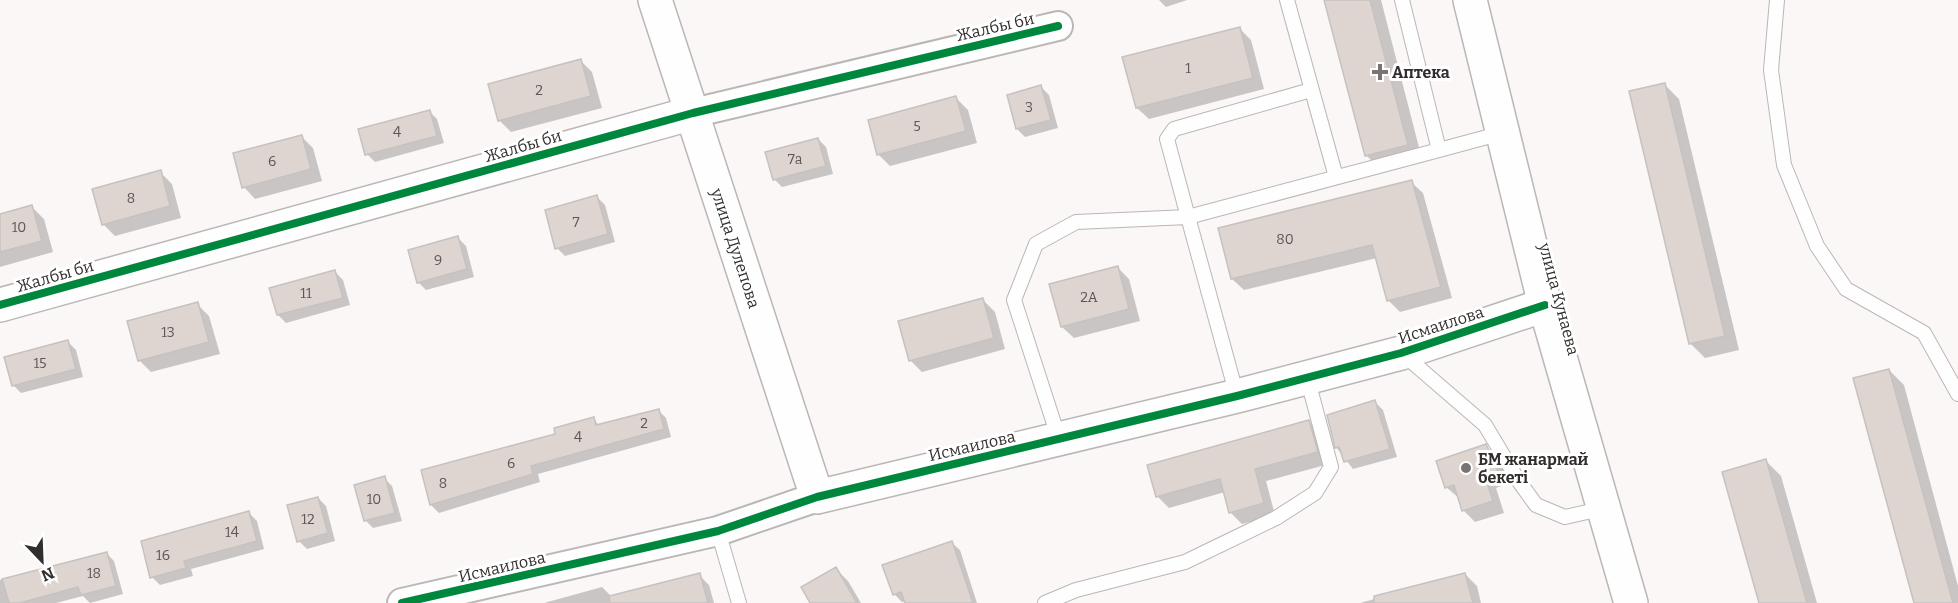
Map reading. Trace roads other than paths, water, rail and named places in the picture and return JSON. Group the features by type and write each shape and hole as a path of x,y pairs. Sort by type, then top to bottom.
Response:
{"street":[{"name":"улица Дулепова","path":"655,0 817,497"},
{"name":"улица Кунаева","path":"1470,0 1545,305 1631,603"},
{"name":"Жалбы би","path":"0,305 693,112 1058,26"},
{"name":"Исмаилова","path":"402,603 718,531 817,497 1237,396 1401,353 1545,305"}],"lane":[{"path":"1287,0 1336,177"},
{"path":"1402,0 1439,150"},
{"path":"1777,0 1771,70 1784,165 1817,246 1846,289 1924,333 1958,394"},
{"path":"1237,396 1167,139 1174,129 1311,90"},
{"path":"1059,439 1014,300 1036,244 1076,222 1188,217 1504,133"},
{"path":"1401,353 1485,425 1536,505 1565,517 1605,508"},
{"path":"1045,603 1076,590 1185,562 1276,518 1315,493 1331,467 1307,377"},
{"path":"718,531 739,603"}],"place":[{"name":"Аптека","path":"1380,72"},
{"name":"БМ жанармай бекеті","path":"1466,468"}]}
